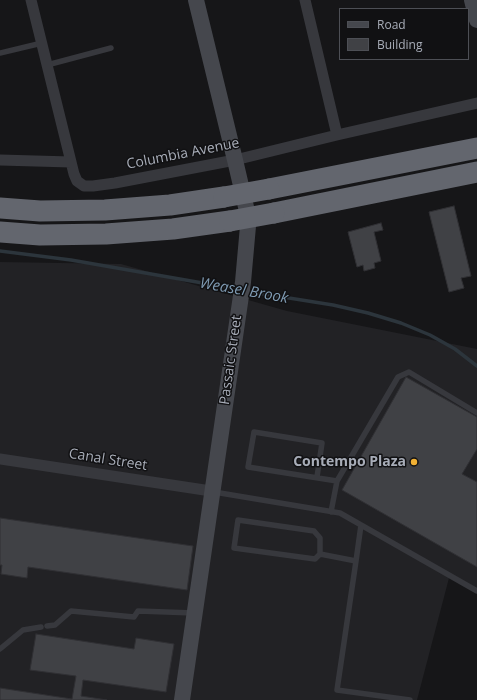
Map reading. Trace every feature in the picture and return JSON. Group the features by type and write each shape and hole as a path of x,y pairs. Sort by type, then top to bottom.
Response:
{"highway":[{"path":"0,208 40,211 105,210 170,205 269,189 477,148"},
{"path":"0,232 40,235 106,234 173,229 274,213 477,172"}],"street":[{"name":"Columbia Avenue","path":"31,0 71,162 77,180 84,186 94,186 235,160 477,102"},
{"name":"Passaic Street","path":"182,700 243,282 248,226 246,207 196,0"},
{"path":"305,0 338,135"},
{"path":"472,0 477,20"},
{"path":"0,160 71,162"},
{"name":"Canal Street","path":"0,459 212,491"}],"lane":[{"path":"0,46 1,53 42,43"},
{"path":"47,65 111,48"},
{"path":"331,512 337,481 398,377 408,372 477,413"},
{"path":"317,477 322,442 254,432 248,467 337,481"},
{"path":"212,491 340,513 477,591"},
{"path":"238,520 314,531 320,538 320,554 314,559 234,548 238,520"},
{"path":"361,525 337,690 410,700"},
{"path":"320,554 356,561"},
{"path":"0,649 23,630 55,625 71,611 134,617 138,611 194,613"}],"shaded area":[{"path":"0,262 121,264 287,311 477,349 477,592 449,578 417,700 0,700"}],"building":[{"path":"454,206 471,276 461,278 464,288 449,292 429,212"},
{"path":"381,223 383,230 374,232 381,261 374,263 375,268 364,271 363,265 357,267 348,232"},
{"name":"Contempo Plaza","path":"406,377 477,417 477,449 462,474 477,482 477,567 342,490"},
{"path":"0,518 193,546 187,590 28,567 27,578 1,574"},
{"path":"36,634 134,649 136,638 174,644 166,692 83,680 81,696 107,700 0,700 0,688 72,699 76,676 30,670"}],"waterway":[{"name":"Weasel Brook","path":"0,251 71,260 237,289"},
{"name":"Weasel Brook","path":"245,291 333,305 368,313 401,323 430,335 455,349 477,366"}],"place":[{"name":"Contempo Plaza","path":"414,462"}]}
